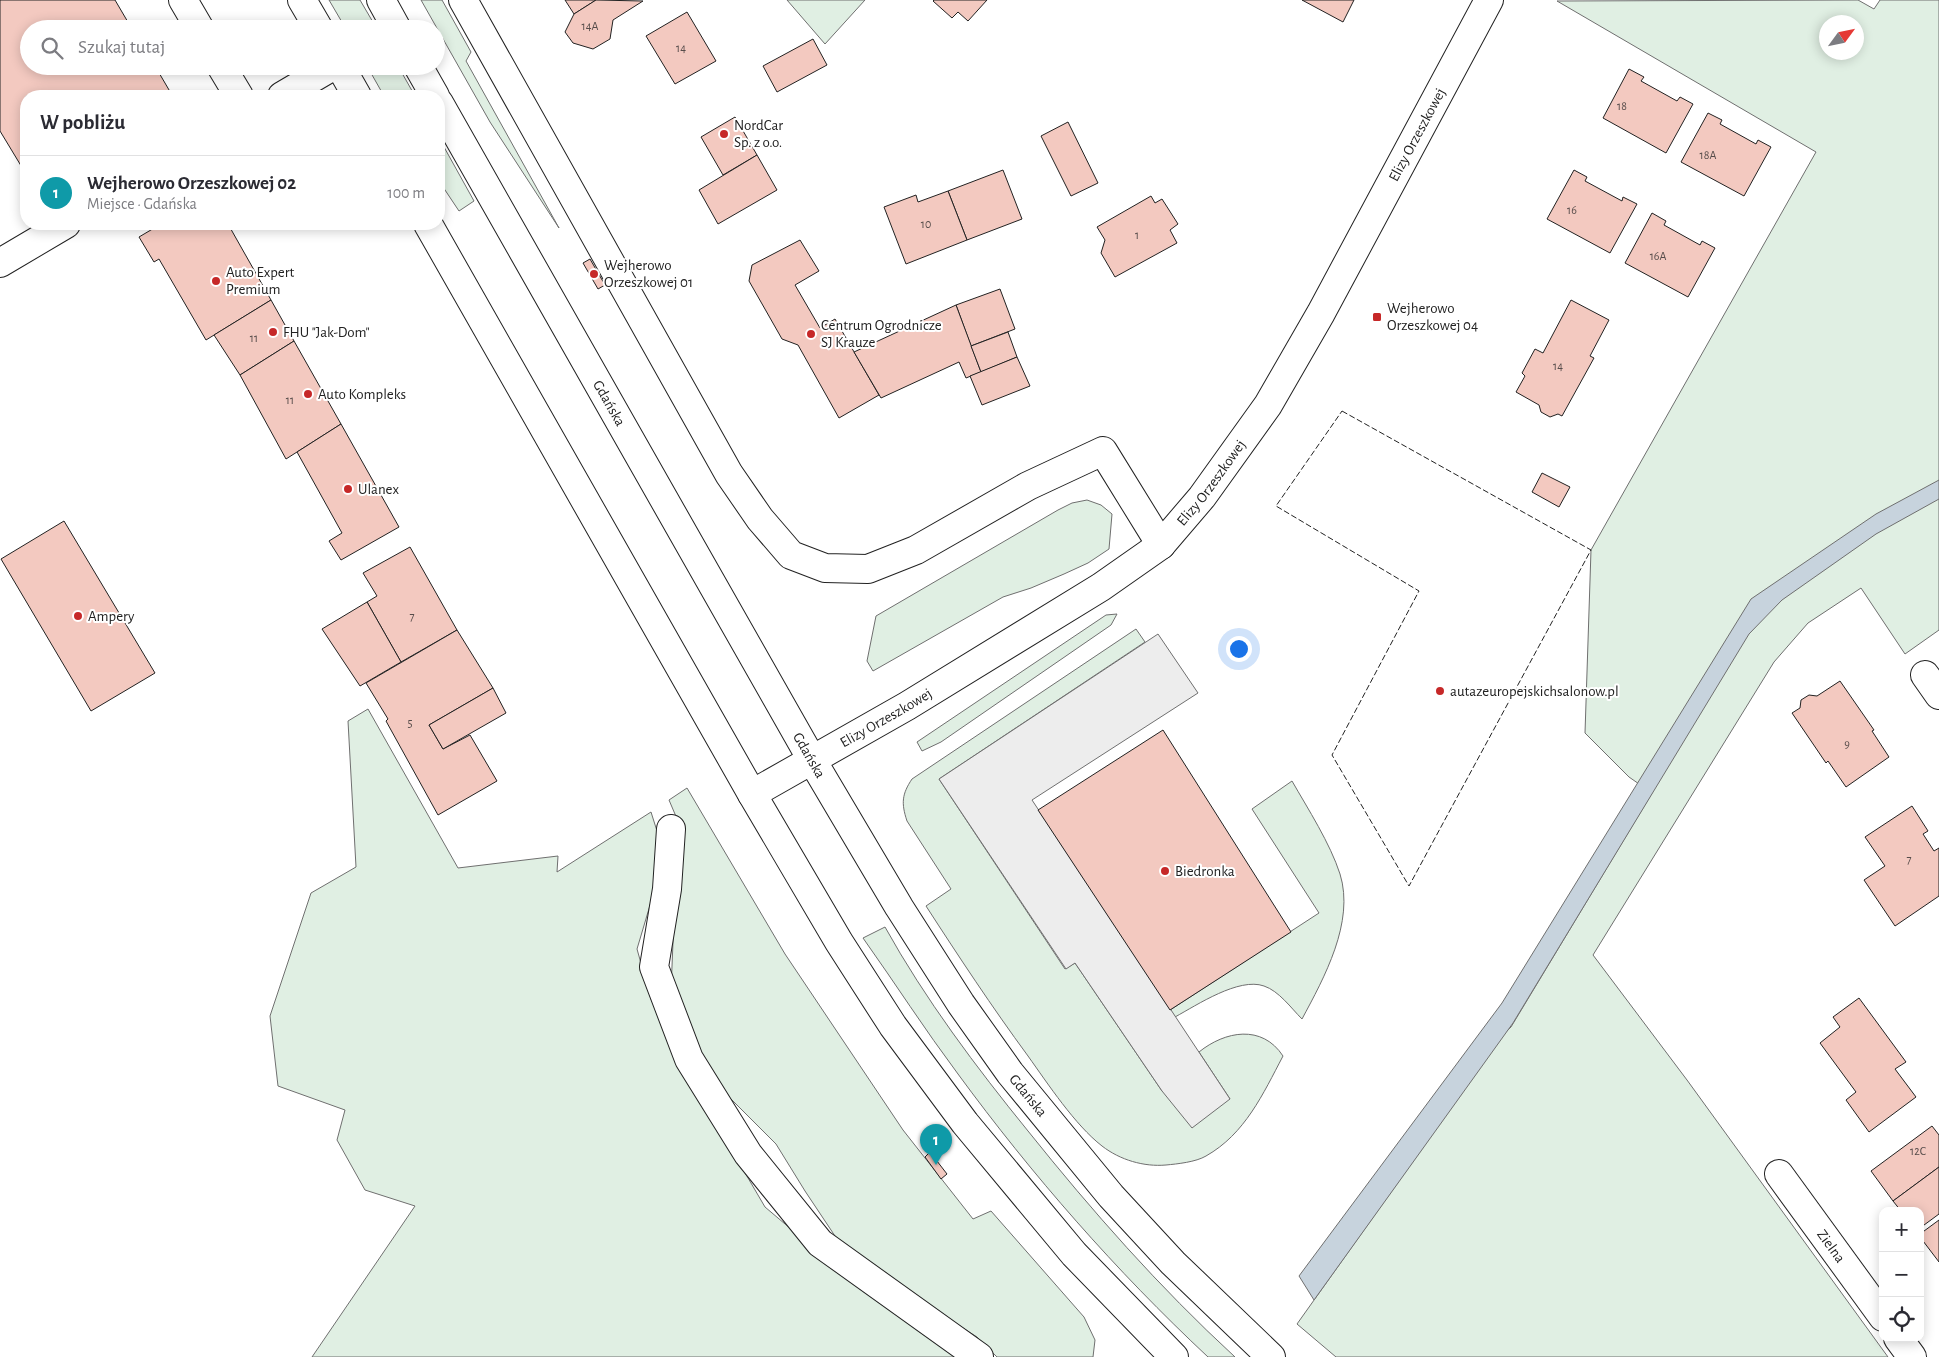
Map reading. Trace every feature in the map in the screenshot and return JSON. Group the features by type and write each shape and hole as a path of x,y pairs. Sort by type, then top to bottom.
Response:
{"street":[{"path":"183,0 195,20"},
{"path":"302,0 314,20"},
{"path":"381,0 392,20"},
{"path":"463,0 730,474 760,519 791,555 825,568 868,569 916,550 1028,486 1103,451 1161,545"},
{"name":"Elizy Orzeszkowej","path":"752,794 907,706 1101,587 1161,545 1202,497 1268,405 1321,313 1489,0"},
{"path":"227,75 236,90"},
{"path":"292,90 318,75"},
{"path":"345,75 354,90"},
{"path":"423,75 432,90"},
{"name":"Gdańska","path":"445,113 812,760 913,930 1010,1073 1117,1203 1173,1264 1267,1353"},
{"path":"0,263 56,230"},
{"path":"431,230 752,794 839,942 893,1026 965,1123 1074,1254 1174,1357"},
{"path":"671,829 667,889 654,967 690,1059 748,1154 820,1243 979,1357"},
{"name":"Zielna","path":"1779,1174 1879,1312"},
{"path":"1901,1342 1912,1357"}],"green space":[{"path":"329,0 360,0 372,20 341,20"},
{"path":"421,0 442,0 471,52 466,61 559,228 490,122 445,42 445,20 432,20"},
{"path":"787,0 865,0 825,44"},
{"path":"1858,0 1874,9 1880,0 1939,0 1939,630 1905,654 1861,588 1808,623 1774,662 1593,955 1687,1080 1888,1357 1336,1357 1297,1324 1502,1036 1511,1027 1652,793 1629,777 1585,733 1591,550 1816,152 1557,1"},
{"path":"372,75 403,75 412,90 381,90"},
{"path":"445,149 474,201 459,211 445,190"},
{"path":"1087,500 1101,505 1112,514 1109,549 1088,563 1064,574 1003,597 873,671 867,661 876,616 1058,510 1072,503"},
{"path":"1117,614 1111,625 941,742 922,751 917,742 1106,615"},
{"path":"1136,629 1145,642 939,779 1065,969 1075,963 1162,1091 1230,1099 1199,1052 1220,1039 1243,1034 1254,1035 1265,1039 1283,1056 1252,1112 1232,1136 1220,1147 1202,1158 1166,1165 1141,1164 1124,1159 1109,1151 1082,1127 1053,1091 963,963 926,906 951,889 907,821 903,804 904,794 912,779"},
{"path":"368,709 458,868 558,856 557,872 651,812 663,850 659,875 637,949 651,999 696,1089 765,1207 850,1279 958,1357 312,1357 415,1206 365,1190 337,1140 345,1110 278,1086 270,1016 311,893 356,867 348,721"},
{"path":"1292,781 1331,850 1340,874 1344,892 1340,930 1328,968 1302,1019 1275,992 1264,986 1254,984 1243,985 1218,994 1175,1017 1170,1010 1319,913 1252,809"},
{"path":"687,788 785,954 903,1130 973,1219 991,1211 1084,1317 1095,1340 1093,1357 997,1357 977,1337 885,1278 837,1239 776,1144 727,1095 698,1053 671,991 674,917 683,833 669,800"},
{"path":"885,927 900,954 952,1032 1052,1161 1153,1276 1235,1357 1208,1357 1108,1256 1015,1149 946,1057 863,938"}],"shaded area":[{"path":"1939,480 1939,499 1876,534 1782,600 1749,634 1513,1023 1314,1300 1299,1276 1502,1003 1751,599 1876,514"},
{"path":"1158,634 1198,693 1032,800 1230,1099 1192,1128 1162,1091 1075,963 1066,969 939,779"}],"building":[{"path":"0,0 115,0 127,20 20,20 20,75 160,75 169,90 20,90 20,164 0,131"},
{"path":"565,0 596,0 574,14"},
{"path":"596,0 643,1 613,20 610,39 593,49 573,43 565,32 574,14"},
{"path":"934,0 987,0 968,21 958,12 952,18"},
{"path":"1302,0 1354,0 1343,22"},
{"path":"687,12 716,61 675,84 646,36"},
{"path":"813,39 827,65 777,92 763,66"},
{"path":"1629,69 1644,77 1641,81 1677,101 1680,97 1693,104 1666,153 1603,118"},
{"path":"1708,113 1722,120 1720,124 1756,144 1758,140 1771,147 1744,196 1681,162"},
{"path":"735,117 757,155 723,175 701,137"},
{"path":"1068,122 1098,183 1071,196 1041,136"},
{"path":"757,155 777,190 718,224 699,190"},
{"path":"1003,170 1022,219 967,240 948,191"},
{"path":"1574,170 1587,177 1585,181 1622,201 1623,197 1637,204 1610,253 1547,219"},
{"path":"948,191 967,240 906,264 884,207 916,195 918,202"},
{"path":"1151,196 1155,203 1162,199 1178,224 1170,230 1177,243 1115,277 1101,253 1105,240 1097,227"},
{"path":"1652,213 1666,221 1664,225 1700,245 1702,241 1715,248 1688,297 1625,263"},
{"name":"Auto Expert Premium","path":"151,230 231,230 271,300 206,340 159,259 154,262 139,237"},
{"name":"Centrum Ogrodnicze SJ Krauze","path":"800,240 819,271 795,285 820,328 835,319 879,395 839,418 798,345 782,339 749,281 752,265"},
{"name":"Wejherowo Orzeszkowej 01","path":"590,259 605,285 598,289 583,263"},
{"path":"1000,289 1015,329 971,346 956,305"},
{"path":"271,300 294,341 240,375 214,335"},
{"path":"1571,300 1609,320 1590,356 1594,358 1562,416 1558,414 1550,417 1541,412 1539,405 1516,392 1525,376 1522,373 1535,349 1543,353"},
{"path":"956,305 981,372 966,378 959,362 881,398 854,352"},
{"path":"1008,332 1017,357 981,372 971,346"},
{"path":"294,341 341,424 286,459 240,375"},
{"path":"1017,357 1030,386 982,405 970,376"},
{"name":"Ulanex","path":"341,424 399,527 341,560 329,541 342,533 297,452"},
{"path":"1542,473 1570,487 1559,507 1532,492"},
{"name":"Ampery","path":"64,521 155,673 91,711 1,559"},
{"path":"410,547 457,630 401,662 367,602 377,596 363,573"},
{"path":"367,602 401,662 360,686 322,629"},
{"path":"457,630 493,688 429,725 443,749 470,735 497,781 438,815 386,721 388,719 366,683"},
{"path":"1840,681 1874,730 1872,731 1889,757 1846,787 1828,761 1826,763 1792,713 1800,708 1801,700 1809,695 1817,696"},
{"path":"493,688 506,713 443,749 429,725"},
{"name":"Biedronka","path":"1163,730 1291,932 1170,1010 1038,810"},
{"path":"1912,806 1928,831 1923,834 1934,851 1939,848 1939,896 1895,926 1864,880 1885,866 1865,837"},
{"path":"1859,998 1906,1062 1895,1069 1916,1097 1869,1132 1846,1100 1856,1092 1820,1043 1840,1027 1833,1017"},
{"path":"1932,1126 1939,1135 1939,1167 1893,1201 1871,1171"},
{"path":"930,1152 947,1174 941,1179 925,1157"},
{"path":"1939,1167 1939,1214 1924,1225 1924,1207 1898,1207 1893,1201"},
{"path":"1939,1220 1939,1262 1924,1242 1924,1231"}],"fence":[{"path":"1342,411 1591,550 1409,886 1332,755 1419,591 1276,506 1342,411"}],"place":[{"name":"NordCar Sp. z o.o.","path":"724,134"},
{"name":"Wejherowo Orzeszkowej 01","path":"594,274"},
{"name":"Auto Expert Premium","path":"216,281"},
{"name":"Wejherowo Orzeszkowej 04","path":"1377,317"},
{"name":"FHU \"Jak-Dom\"","path":"273,332"},
{"name":"Centrum Ogrodnicze SJ Krauze","path":"811,334"},
{"name":"Auto Kompleks","path":"308,394"},
{"name":"Ulanex","path":"348,489"},
{"name":"Ampery","path":"78,616"},
{"name":"autazeuropejskichsalonow.pl","path":"1440,691"},
{"name":"Biedronka","path":"1165,871"},
{"name":"Wejherowo Orzeszkowej 02","path":"936,1165"}]}
